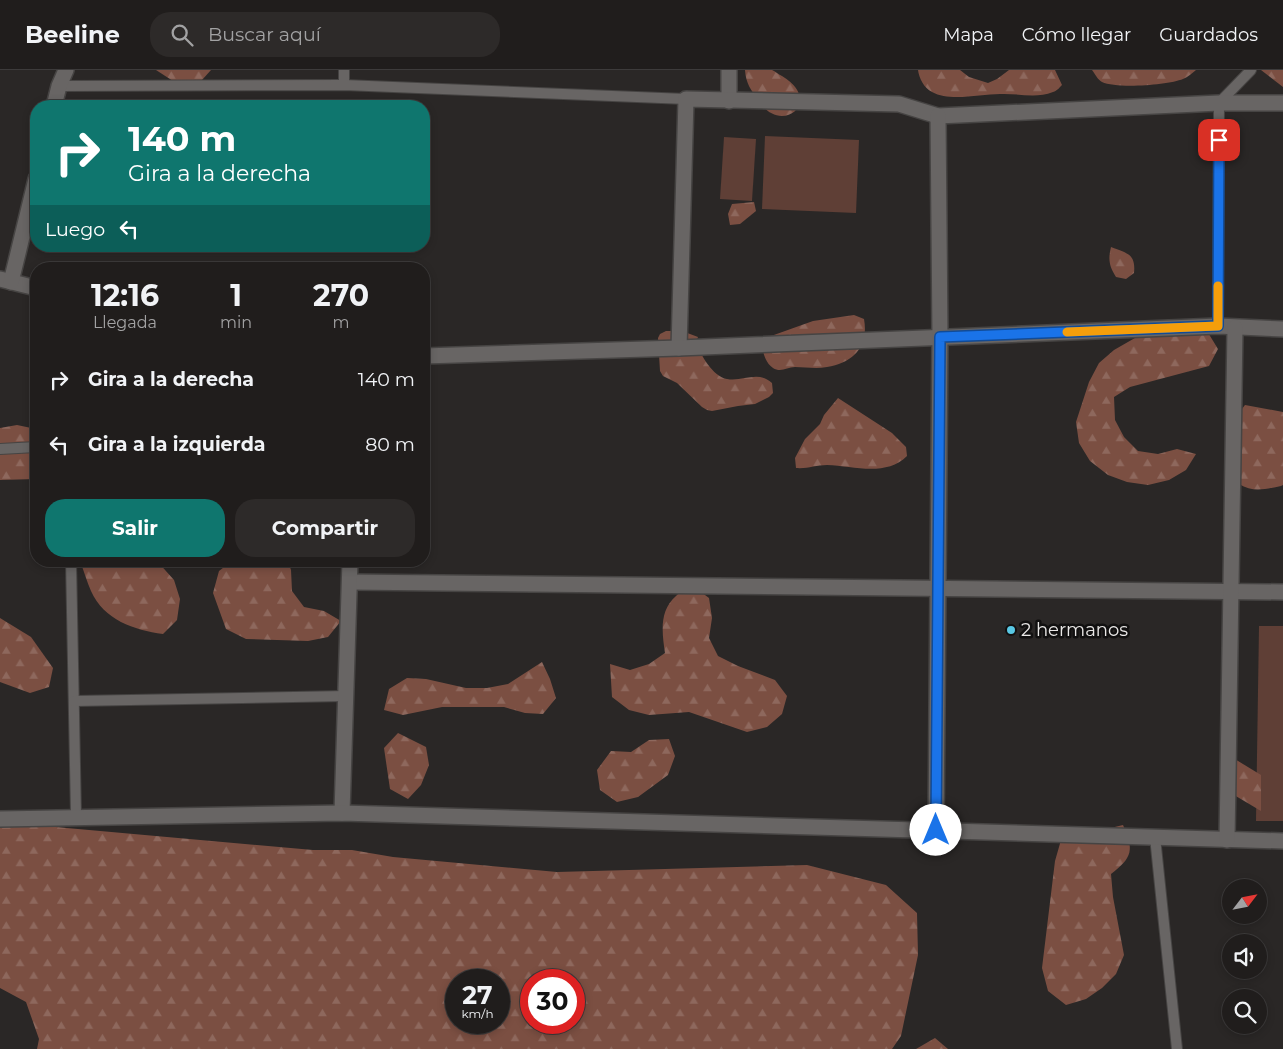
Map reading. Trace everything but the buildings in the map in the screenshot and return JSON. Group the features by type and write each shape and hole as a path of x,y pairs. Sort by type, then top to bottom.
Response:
{"street":[{"path":"55,100 58,86 66,70"},
{"path":"729,70 729,100"},
{"path":"680,348 686,99 899,104 938,116 1219,102 1283,103"},
{"path":"936,830 940,337 938,116"},
{"path":"30,199 6,281 30,287"},
{"path":"430,356 680,348 1218,326 1283,329"},
{"path":"1228,840 1235,328"},
{"path":"342,813 350,567"},
{"path":"350,582 1283,592"},
{"path":"0,819 76,816 342,813 1283,841"}],"lane":[{"path":"344,70 344,85"},
{"path":"1218,326 1219,102 1251,70"},
{"path":"58,86 344,85 686,99"},
{"path":"0,449 30,448"},
{"path":"71,567 76,816"},
{"path":"74,701 346,696"},
{"path":"1155,837 1178,1049"}],"shaded area":[{"path":"765,136 859,140 856,213 762,209"},
{"path":"724,137 756,139 752,201 720,199"},
{"path":"1259,626 1283,626 1283,821 1256,821"}],"green space":[{"path":"156,70 211,70 202,80 194,85 173,81"},
{"path":"745,70 772,70 782,76 794,86 799,96 799,105 787,115 778,116 768,111 749,87"},
{"path":"918,70 960,70 969,77 988,83 1009,70 1055,70 1062,85 1054,91 1040,95 1000,94 947,97 932,92 927,88"},
{"path":"1092,70 1196,70 1185,78 1176,81 1130,86 1102,82"},
{"path":"1261,70 1283,70 1283,87"},
{"path":"754,202 756,211 740,224 730,225 728,214 732,204"},
{"path":"1111,247 1126,253 1134,262 1134,273 1126,279 1116,277 1112,269 1109,259"},
{"path":"854,315 864,319 864,338 857,352 844,362 823,368 795,367 779,370 773,368 766,359 760,340 813,321"},
{"path":"1168,319 1207,331 1218,349 1209,366 1130,387 1114,397 1115,420 1124,437 1138,451 1158,454 1177,449 1196,454 1186,470 1169,480 1148,485 1127,482 1108,475 1090,461 1079,443 1076,422 1089,382 1099,363 1114,350"},
{"path":"666,331 682,331 698,337 696,342 704,358 712,370 722,377 733,379 761,377 772,383 773,393 755,404 712,411 707,410 677,383 663,376 660,371 658,338 660,334"},
{"path":"838,398 892,433 906,447 907,456 899,462 880,468 869,469 827,465 796,468 795,458 805,439 820,424 824,415"},
{"path":"1245,405 1283,412 1283,485 1281,486 1249,489 1239,484 1238,414"},
{"path":"17,425 30,428 30,479 0,480 0,428"},
{"path":"82,567 162,567 174,580 180,599 177,620 163,634 141,630 112,616 97,601"},
{"path":"224,567 290,567 292,591 304,607 324,611 341,621 328,637 308,641 246,639 226,629 213,593 219,571"},
{"path":"693,586 709,598 712,618 709,638 718,656 775,680 787,696 782,714 767,727 747,732 689,712 649,715 629,710 612,697 610,664 630,670 649,664 665,653 663,637 664,615 671,602 678,595"},
{"path":"0,618 31,637 53,668 49,687 30,693 0,682"},
{"path":"542,662 556,698 543,714 525,713 504,707 442,707 403,715 384,710 389,689 407,678 426,679 466,688 487,688 508,684"},
{"path":"398,733 426,747 429,765 421,785 408,799 390,789 384,748"},
{"path":"669,739 675,756 668,775 638,797 617,802 600,790 597,770 611,751 631,752 649,740"},
{"path":"1220,750 1261,775 1261,811 1224,789"},
{"path":"0,822 313,850 352,850 393,857 557,872 807,865 886,885 917,913 918,955 901,1036 892,1049 37,1049 39,1039 26,1002 0,988"},
{"path":"1123,825 1129,841 1129,852 1124,863 1111,874 1113,897 1124,955 1116,974 1102,988 1086,999 1066,1005 1048,991 1042,968 1055,861 1061,840"},
{"path":"935,1038 948,1049 916,1049"}],"slow traffic":[{"path":"1067,332 1218,326 1218,286"}],"place":[{"name":"2 hermanos","path":"1011,630"}],"route":[{"path":"936,830 940,337 1218,326 1219,140"}]}
